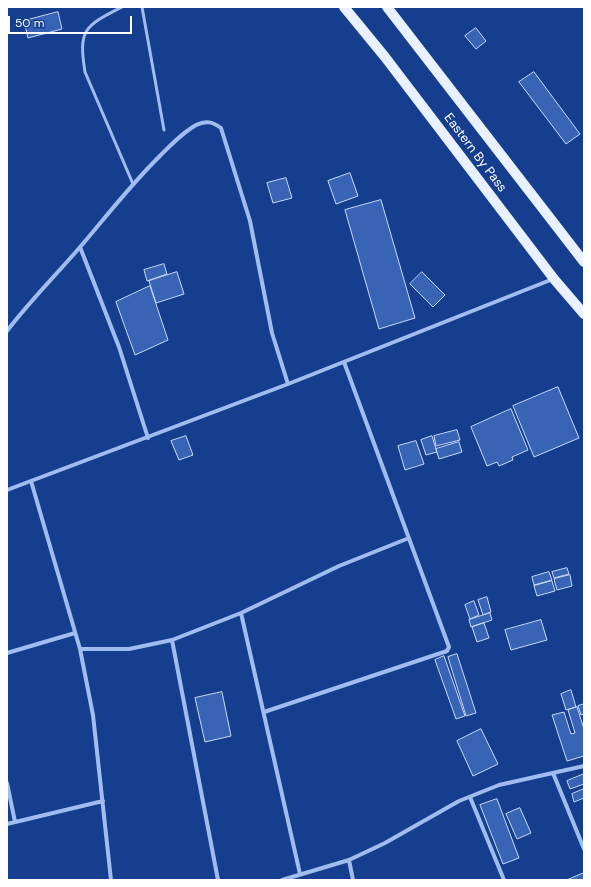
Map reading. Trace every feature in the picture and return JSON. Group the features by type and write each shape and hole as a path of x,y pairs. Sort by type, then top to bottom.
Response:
{"main road":[{"name":"Eastern By Pass","path":"344,7 385,56 554,278 584,314"},
{"name":"Eastern By Pass","path":"387,7 584,262"}],"street":[{"path":"7,331 133,184 171,144 197,125 207,121 215,123 221,128 250,221 272,333 288,384"},
{"path":"80,247 119,347 148,438"},
{"path":"7,490 288,384 554,278"},
{"path":"264,712 448,650 449,647 344,362"},
{"path":"31,481 80,649 93,715 111,880"},
{"path":"80,649 129,649 172,640 241,613 339,566 409,538"},
{"path":"241,613 300,874"},
{"path":"7,653 75,633"},
{"path":"172,640 218,880"},
{"path":"282,880 349,860 385,844 470,797 499,785 584,766"},
{"path":"553,773 584,849"},
{"path":"7,783 15,822"},
{"path":"470,797 504,880"},
{"path":"7,824 103,801"},
{"path":"349,860 353,880"}],"lane":[{"path":"122,7 94,21 83,35 82,52 85,72 133,184"},
{"path":"142,7 164,130"}],"building":[{"path":"58,12 62,29 28,38 24,21"},
{"path":"476,28 486,41 476,49 465,36"},
{"path":"534,72 580,134 566,144 519,82"},
{"path":"350,173 358,196 336,204 328,181"},
{"path":"286,178 292,198 273,203 267,183"},
{"path":"381,200 415,318 379,329 345,210"},
{"path":"164,264 167,274 147,281 144,270"},
{"path":"177,272 184,294 156,303 149,281"},
{"path":"422,272 445,295 433,307 410,284"},
{"path":"150,286 168,340 135,355 116,302"},
{"path":"558,387 579,438 534,457 513,406"},
{"path":"511,409 528,450 512,457 513,460 499,466 497,462 487,466 471,427"},
{"path":"457,430 460,440 436,446 434,436"},
{"path":"186,436 193,455 179,460 171,441"},
{"path":"432,436 437,452 426,455 421,440"},
{"path":"416,441 424,464 405,470 398,446"},
{"path":"459,442 462,452 439,459 436,449"},
{"path":"567,568 569,574 554,578 552,572"},
{"path":"549,572 552,580 534,585 532,577"},
{"path":"570,575 572,586 557,590 554,579"},
{"path":"552,581 555,591 537,596 534,586"},
{"path":"487,597 491,612 483,615 478,600"},
{"path":"474,601 479,615 470,619 465,605"},
{"path":"490,613 492,620 471,627 469,620"},
{"path":"541,620 547,640 511,650 505,630"},
{"path":"484,623 489,638 477,642 472,627"},
{"path":"457,654 476,713 466,716 448,657"},
{"path":"444,656 465,716 456,719 435,660"},
{"path":"571,690 576,707 566,710 561,694"},
{"path":"222,692 231,736 205,742 195,698"},
{"path":"584,704 584,714 581,715 578,706"},
{"path":"577,707 584,729 584,756 567,761 552,715 564,712 571,734 575,733 568,710"},
{"path":"481,729 498,764 473,776 457,741"},
{"path":"584,774 584,784 570,789 567,781"},
{"path":"584,789 584,798 574,802 572,794"},
{"path":"497,799 519,858 503,864 480,805"},
{"path":"520,808 531,833 517,839 506,814"},
{"path":"584,873 584,880 567,880"}]}
